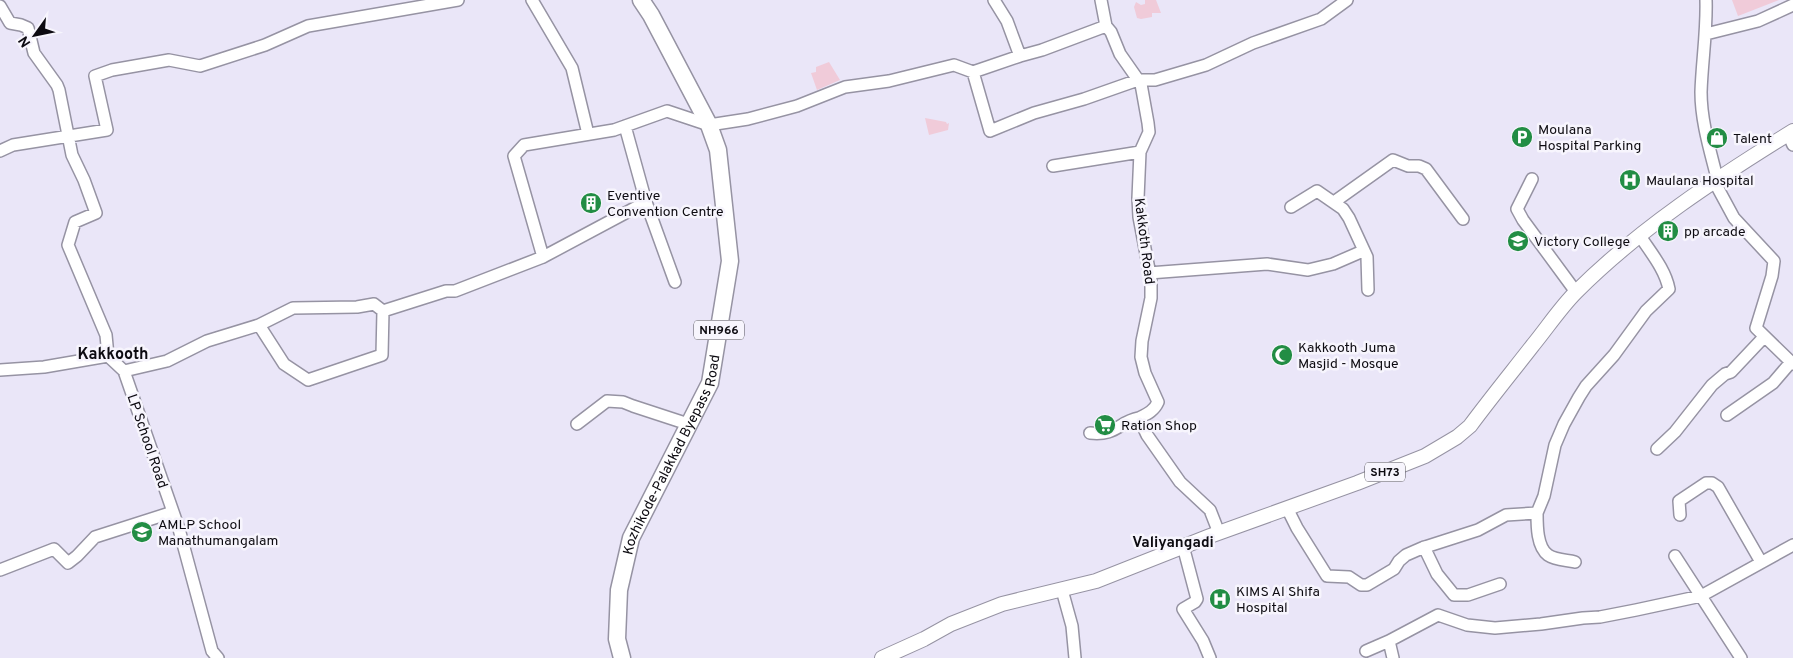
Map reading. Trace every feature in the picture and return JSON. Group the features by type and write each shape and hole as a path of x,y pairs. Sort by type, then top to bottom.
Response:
{"highway":[{"name":"Kozhikode-Palakkad Byepass Road","path":"622,658 617,639 619,590 631,538 710,383 730,261 718,150 709,125 651,15 641,0"}],"main road":[{"name":"SH73","path":"882,658 977,613 1002,604 1096,581 1140,565 1183,546 1426,456 1461,434 1470,426 1555,316 1576,292 1640,236 1716,180 1791,137"}],"street":[{"path":"0,151 13,145 107,130 95,76 112,70 168,60 200,66 265,45 308,26 458,0"},
{"path":"532,0 572,68 588,134"},
{"path":"994,0 1007,20 1020,56"},
{"name":"Kakkoth Road","path":"1090,433 1108,433 1150,412 1156,407 1158,402 1145,373 1141,357 1142,340 1151,298 1138,198 1140,152 1149,132 1141,84 1120,54 1111,32 1106,26 1101,0"},
{"path":"973,72 990,131 1034,113 1084,99 1138,80 1155,80 1206,65 1253,43 1321,19 1347,0"},
{"path":"1706,0 1706,34 1701,93 1706,131 1716,180 1734,218 1774,261 1766,297 1756,321 1756,328 1792,363 1773,383 1727,415"},
{"path":"1706,34 1758,21 1793,5"},
{"path":"0,6 10,23 28,28 34,53 58,86 72,155 84,180 96,213 75,222 68,245 106,335 108,356 124,371 167,361 207,341 259,325 293,308 357,307 374,304 383,311"},
{"path":"543,257 514,156 524,145 614,130 667,111 709,125 748,119 798,106 845,87 889,81 954,65 973,72 1042,50 1106,26"},
{"path":"625,126 646,202 675,282"},
{"path":"1053,166 1140,152"},
{"path":"1334,202 1393,160 1408,166 1418,166 1426,169 1463,219"},
{"path":"1532,179 1517,209 1576,292"},
{"path":"1291,208 1317,191 1343,209 1367,257 1368,290"},
{"path":"383,311 446,291 455,291 543,257 646,202"},
{"path":"1575,562 1545,553 1537,532 1537,513 1540,510 1544,496 1555,445 1579,397 1586,386 1614,355 1646,310 1669,289 1662,269 1640,236"},
{"path":"1149,273 1267,264 1308,270 1333,264 1363,251"},
{"path":"259,325 284,364 308,380 382,355 383,311"},
{"path":"1657,449 1675,432 1712,384 1725,374 1731,372 1764,337"},
{"path":"0,370 44,366 108,356"},
{"name":"LP School Road","path":"124,371 173,512 212,651 218,658"},
{"path":"577,424 607,401 623,402 688,424"},
{"path":"1139,418 1147,435 1180,482 1210,510 1219,533"},
{"path":"1680,515 1679,501 1706,483 1712,482 1718,487 1761,562"},
{"path":"1287,508 1297,528 1327,576 1349,577 1361,585 1367,585 1394,569 1406,555 1424,546 1478,530 1506,515 1537,513"},
{"path":"0,570 54,549 68,563 95,536 173,512"},
{"path":"1366,651 1438,615 1467,625 1496,628 1600,617 1701,596 1793,545"},
{"path":"1183,546 1196,599 1195,602 1183,609 1203,641 1210,658"},
{"path":"1424,546 1437,574 1454,595 1468,595 1500,584"},
{"path":"1675,556 1741,658"},
{"path":"1062,590 1072,626 1075,658"},
{"path":"1389,641 1392,658"}],"shaded area":[{"path":"1145,0 1156,0 1161,13 1152,13 1152,17 1137,18 1134,7 1136,2 1141,5 1145,4"},
{"path":"1732,0 1779,0 1738,16"},
{"path":"829,62 840,80 817,90 811,73 816,72 816,67"},
{"path":"925,118 949,123 948,130 929,135"}],"place":[{"name":"Moulana Hospital Parking","path":"1522,137"},
{"name":"Talent","path":"1717,138"},
{"name":"Maulana Hospital","path":"1630,180"},
{"name":"Eventive Convention Centre","path":"591,203"},
{"name":"pp arcade","path":"1668,231"},
{"name":"Victory College","path":"1518,241"},
{"name":"Kakkooth Juma Masjid - Mosque","path":"1282,355"},
{"name":"Ration Shop","path":"1105,425"},
{"name":"AMLP School Manathumangalam","path":"142,532"},
{"name":"KIMS Al Shifa Hospital","path":"1220,599"}],"district":[{"name":"Kakkooth","path":"113,353"},
{"name":"Valiyangadi","path":"1173,542"}]}
